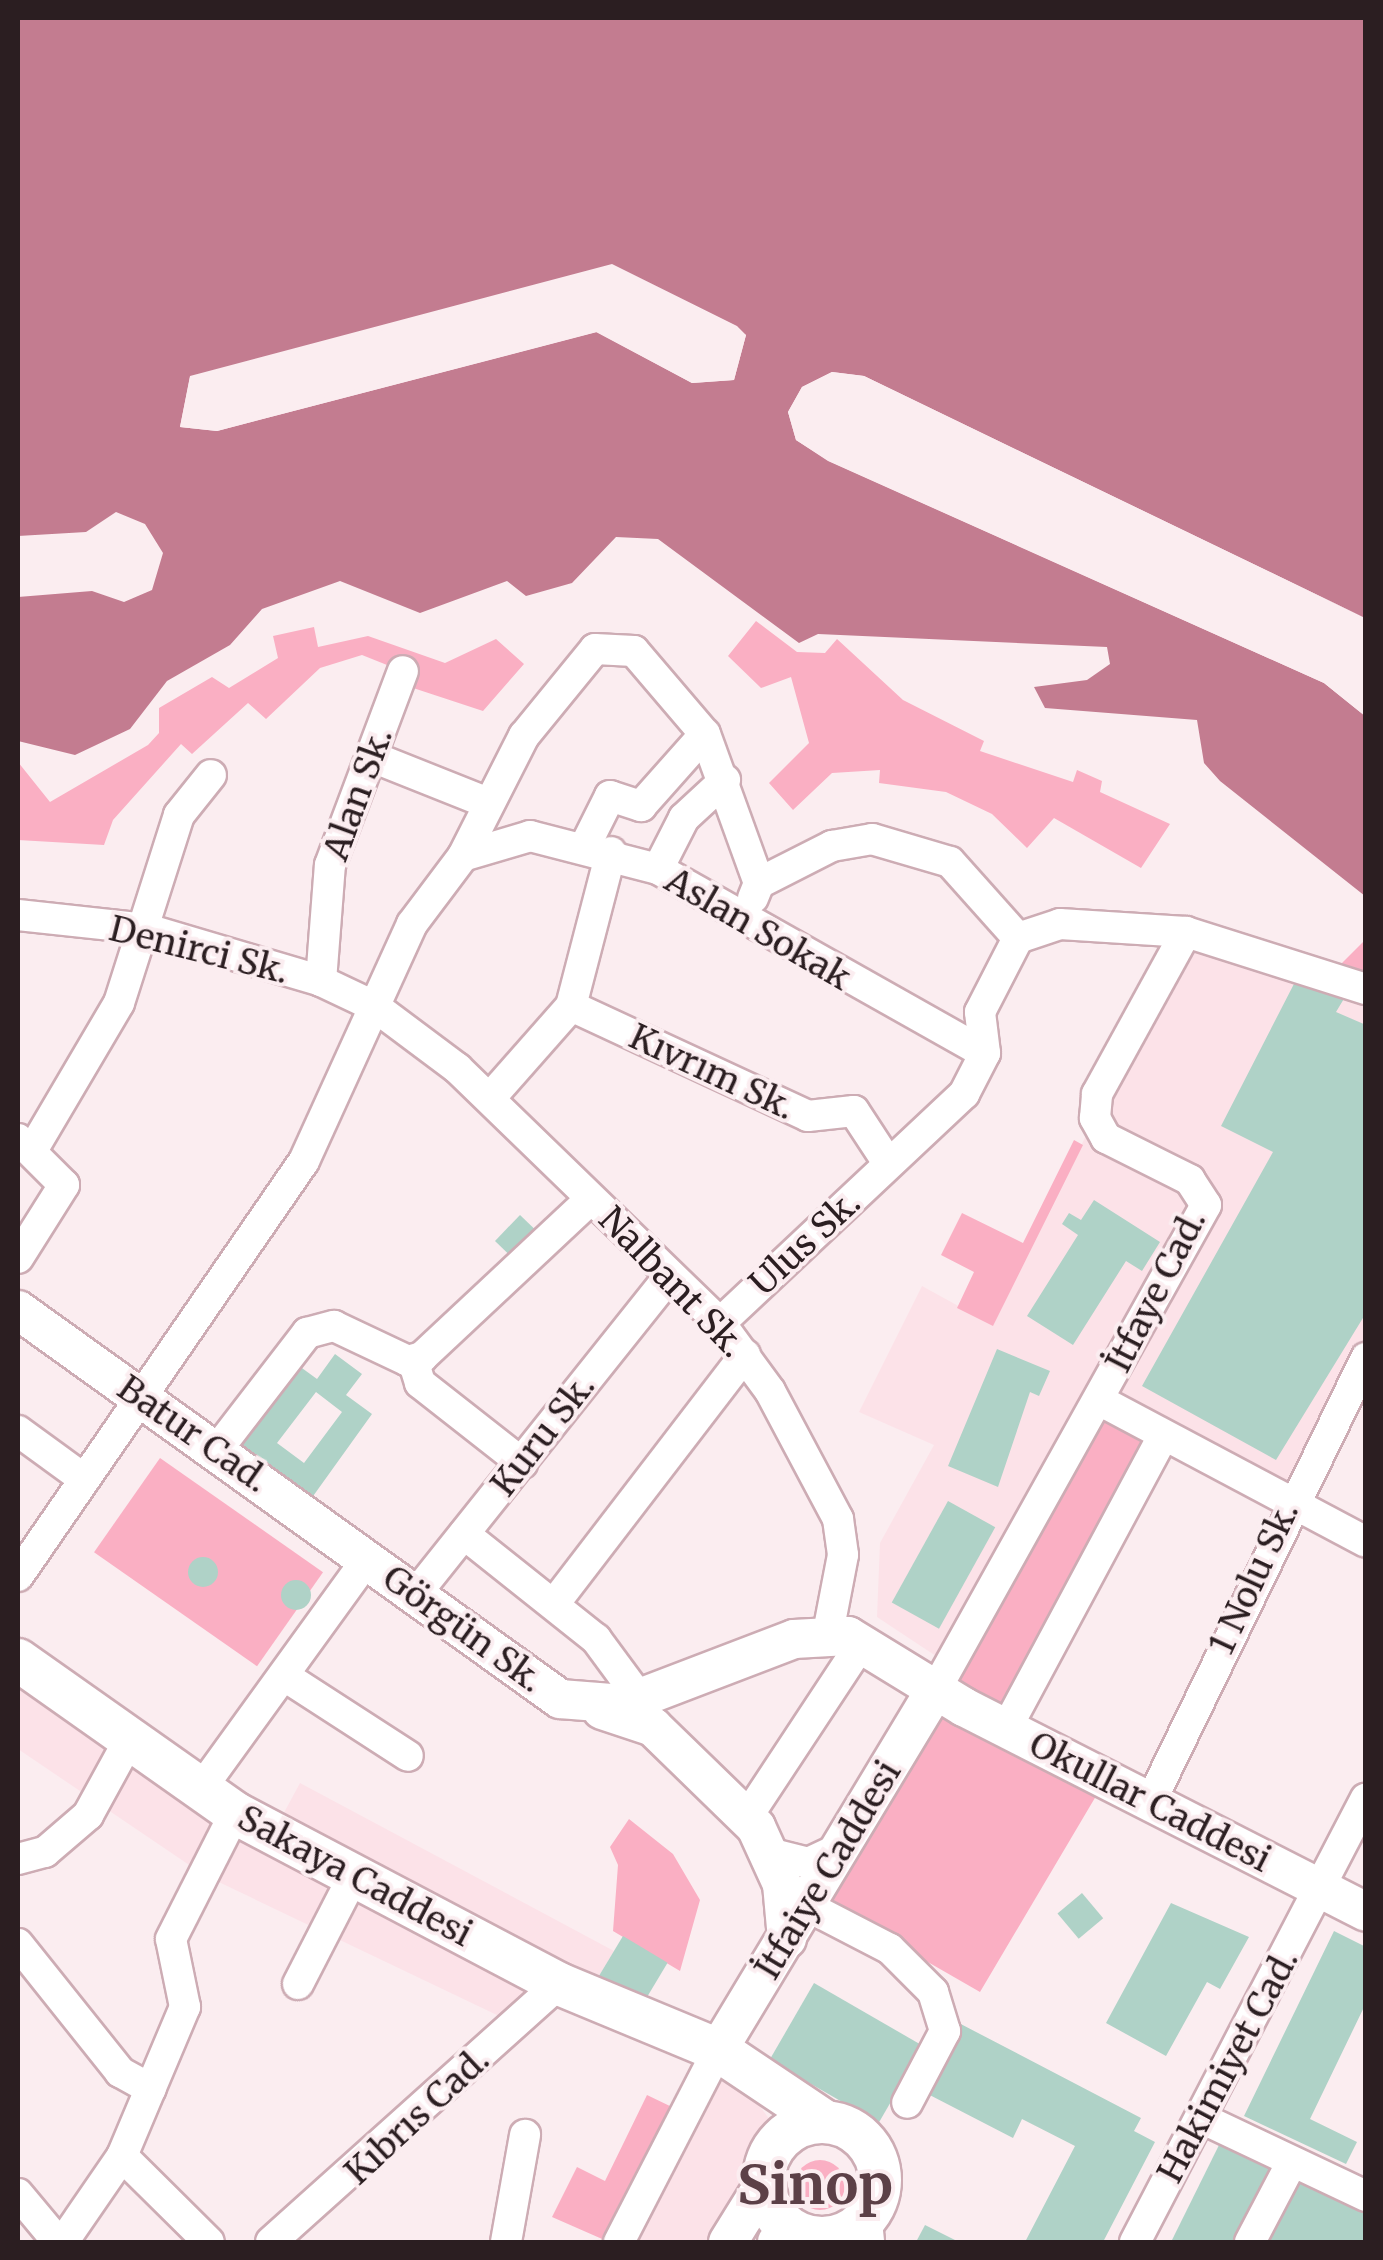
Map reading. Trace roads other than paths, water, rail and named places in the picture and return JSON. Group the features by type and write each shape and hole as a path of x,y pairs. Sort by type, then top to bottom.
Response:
{"highway":[{"name":"Sakaya Caddesi","path":"18,1660 217,1802 559,1984 718,2050 824,2121"},
{"path":"718,2050 782,2136"},
{"path":"824,2121 849,2128 876,2158 879,2194 864,2232 803,2239 776,2217 764,2184 782,2136 824,2121"}],"main road":[{"name":"Batur Cad.","path":"18,1310 367,1559"},
{"name":"Görgün Sk.","path":"367,1559 574,1704 653,1727 747,1817 774,1854"},
{"name":"Okullar Caddesi","path":"845,1638 1006,1729 1366,1912"},
{"path":"574,1704 641,1700 845,1638"},
{"name":"İtfaiye Caddesi","path":"718,2050 936,1689"},
{"path":"774,1854 786,1939"},
{"path":"728,2242 764,2184"}],"street":[{"path":"18,1576 329,1120 374,1006 412,924 464,856 524,736 595,649 634,651 705,734 725,780 759,883"},
{"name":"Alan Sk.","path":"321,981 330,865 403,671"},
{"path":"490,1098 571,1006 610,796 641,806 705,734"},
{"path":"370,756 488,804"},
{"path":"18,1258 64,1196 60,1176 25,1144 104,1032 146,929 180,814 211,775"},
{"path":"658,870 684,818 725,780"},
{"name":"Aslan Sokak","path":"464,856 530,836 598,849 658,870 746,914 985,1052"},
{"path":"746,914 759,883 832,846 916,846 950,862 1018,938"},
{"name":"Denirci Sk.","path":"22,922 146,929 321,981 374,1006"},
{"path":"985,1052 980,1012 1018,938 1060,924 1186,932 1366,989"},
{"name":"İtfaye Cad.","path":"936,1689 1206,1205 1190,1180 1106,1138 1094,1118 1097,1094 1186,932"},
{"name":"Nalbant Sk.","path":"374,1006 490,1098 720,1323 745,1355 838,1519 845,1638"},
{"name":"Kıvrım Sk.","path":"571,1006 808,1116 854,1112 888,1163"},
{"name":"Ulus Sk.","path":"720,1323 964,1094 985,1052"},
{"path":"412,1360 477,1312 592,1198"},
{"name":"Kuru Sk.","path":"415,1595 670,1275"},
{"path":"216,1450 318,1326 412,1360"},
{"path":"554,1604 745,1355"},
{"name":"1 Nolu Sk.","path":"1150,1803 1288,1502 1366,1358"},
{"path":"412,1360 420,1382 522,1463"},
{"path":"1099,1400 1366,1542"},
{"path":"18,1431 84,1479"},
{"path":"1006,1729 1163,1436"},
{"path":"464,1534 554,1604 610,1654 641,1700"},
{"path":"18,2194 61,2242 122,2156 185,2007 171,1939 217,1802 286,1676 367,1559"},
{"path":"747,1817 845,1638"},
{"path":"286,1676 408,1756"},
{"path":"18,1859 45,1852 88,1815 130,1740"},
{"name":"Hakimiyet Cad.","path":"1135,2242 1366,1798"},
{"path":"774,1854 808,1863 844,1846"},
{"path":"298,1984 353,1877"},
{"path":"807,1906 890,1948 933,1992 945,2031 906,2103"},
{"path":"18,1945 120,2072 151,2089"},
{"name":"Kıbrıs Cad.","path":"272,2242 308,2232 559,1984"},
{"path":"619,2242 718,2050"},
{"path":"1201,2118 1366,2196"},
{"path":"506,2242 525,2134"},
{"path":"122,2156 209,2242"},
{"path":"1250,2242 1292,2162"}],"district":[{"name":"Sinop","path":"815,2185"}]}
